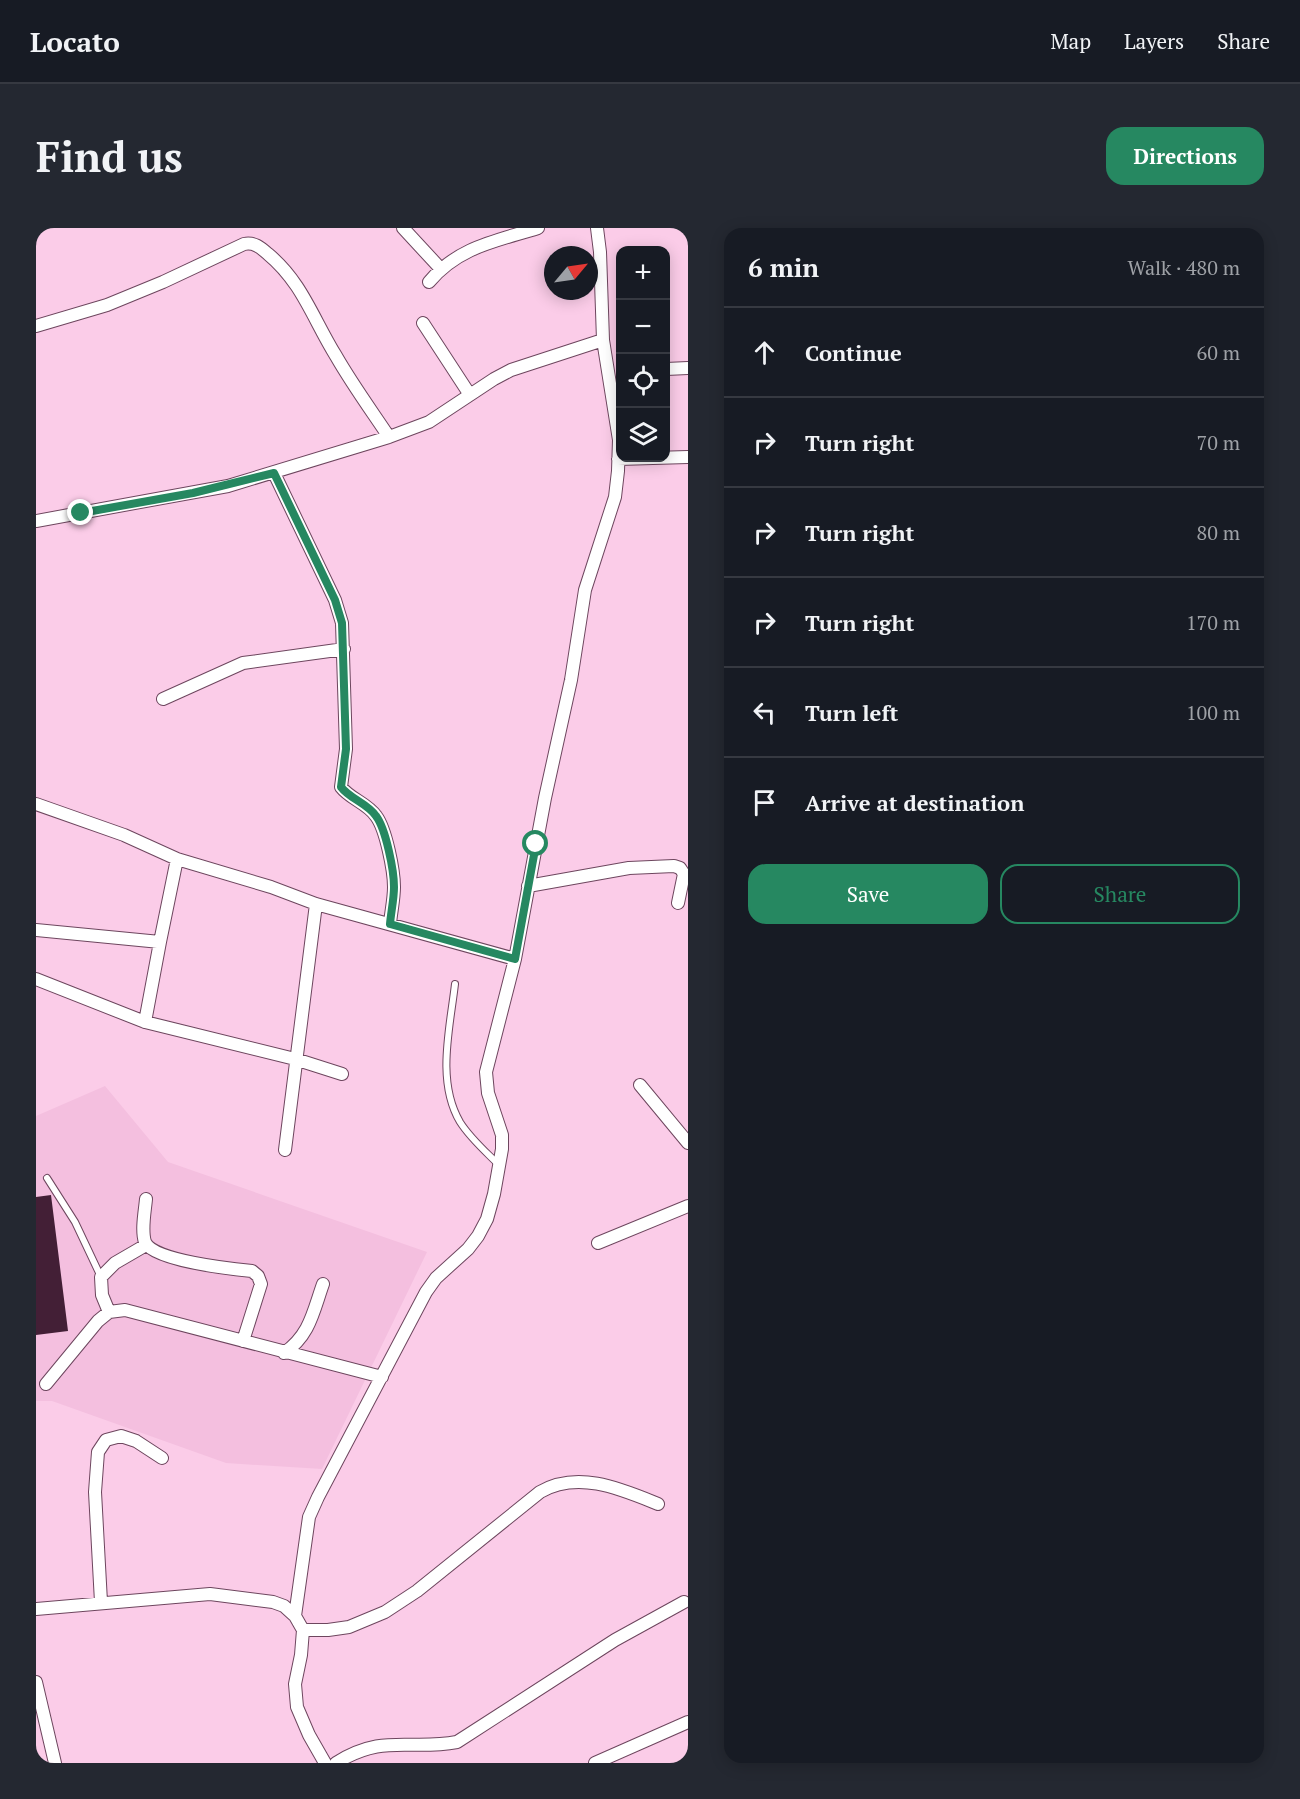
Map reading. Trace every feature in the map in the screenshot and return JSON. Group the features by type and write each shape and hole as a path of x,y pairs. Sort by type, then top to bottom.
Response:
{"street":[{"path":"403,228 440,268"},
{"path":"429,282 440,268 464,252 538,228"},
{"path":"597,228 603,340 615,380 617,408"},
{"path":"36,326 107,305 164,282 243,244 250,243 258,246 291,276 335,356 389,437"},
{"path":"423,323 470,395"},
{"path":"36,520 193,493 274,473 389,437 429,422 494,378 511,370 603,340"},
{"path":"670,369 688,368"},
{"path":"670,458 688,457"},
{"path":"295,1616 309,1517 426,1292 468,1249 487,1219 502,1149 502,1135 488,1093 486,1072 515,959 571,680 585,591 615,497 618,462"},
{"path":"274,473 335,600 342,623 346,749 341,787 375,814 380,823 394,877 390,924"},
{"path":"164,699 243,663 344,649"},
{"path":"36,804 124,835 177,860 271,887 316,904 515,959"},
{"path":"146,1022 177,860"},
{"path":"528,886 629,868 674,866 680,868 684,874 678,903"},
{"path":"285,1150 316,904"},
{"path":"36,930 160,942"},
{"path":"36,979 146,1022 295,1059 342,1074"},
{"path":"639,1085 688,1143"},
{"path":"146,1199 144,1238 146,1245 152,1250 193,1263 252,1271 258,1276 261,1284 243,1341"},
{"path":"598,1243 688,1207"},
{"path":"110,1312 102,1295 101,1277 115,1263 146,1245"},
{"path":"284,1353 295,1345 306,1331 323,1284"},
{"path":"46,1384 98,1321 110,1312 125,1310 382,1377"},
{"path":"101,1602 95,1492 98,1452 106,1440 120,1436 136,1441 162,1458"},
{"path":"303,1630 349,1627 385,1612 417,1591 540,1492 556,1484 566,1482 604,1484 618,1487 658,1504"},
{"path":"36,1609 210,1594 273,1602 284,1606 295,1616 303,1630 295,1684 297,1707 325,1763"},
{"path":"336,1763 355,1751 376,1745 457,1742 615,1640 684,1602"},
{"path":"36,1682 55,1763"},
{"path":"595,1763 687,1724"}],"lane":[{"path":"455,984 446,1057 447,1083 454,1111 461,1124 499,1165"},
{"path":"47,1178 75,1222 101,1277"}],"shaded area":[{"path":"105,1086 168,1162 427,1252 322,1469 226,1463 52,1401 36,1401 36,1116"}],"building":[{"path":"51,1195 68,1331 36,1335 36,1197"}],"route":[{"path":"81,513 228,486 274,473 335,600 342,623 346,749 340,779 341,787 375,814 380,823 394,877 390,924 515,959 536,844"}]}
